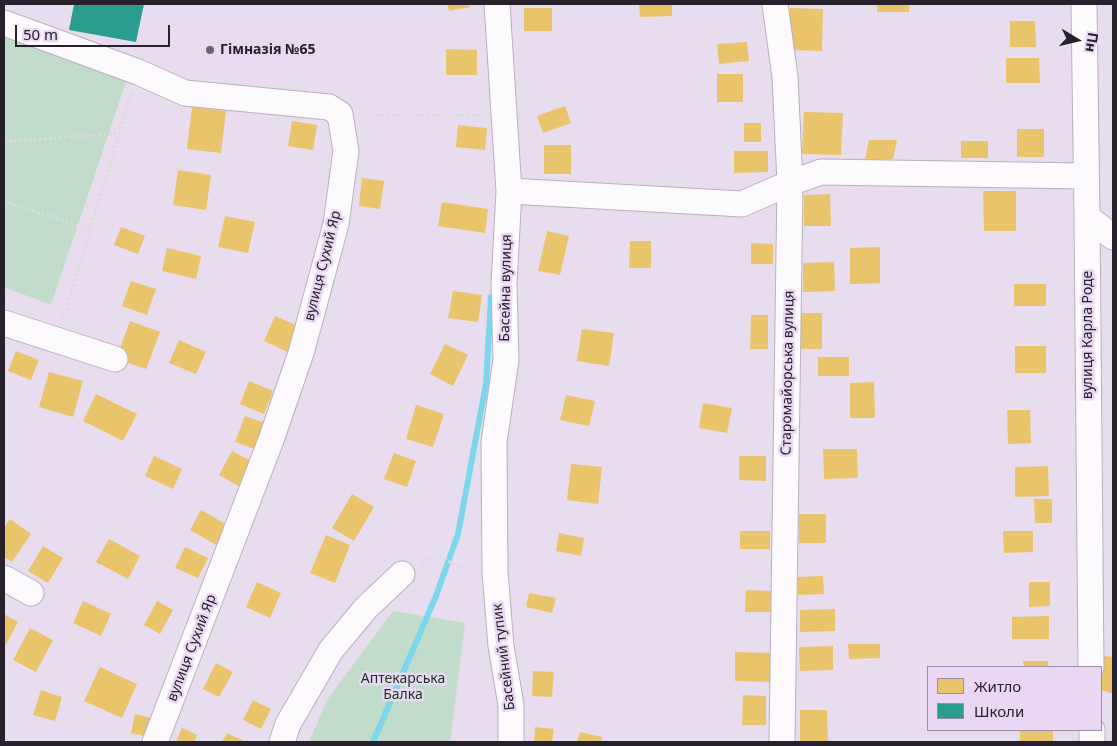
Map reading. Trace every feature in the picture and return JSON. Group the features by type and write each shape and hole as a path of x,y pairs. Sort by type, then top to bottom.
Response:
{"street":[{"name":"Басейна вулиця","path":"495,572 494,442 506,360 504,284 509,191 497,4"},
{"name":"Старомайорська вулиця","path":"775,4 785,77 790,182 782,742"},
{"name":"вулиця Карла Роде","path":"1084,4 1091,666"},
{"path":"4,23 138,72 185,93 328,107 340,114"},
{"name":"вулиця Сухий Яр","path":"155,742 264,458 301,354 336,224 346,151 340,114"},
{"path":"509,191 742,204 790,182 821,172 1085,176"},
{"path":"1087,218 1113,237"},
{"path":"4,324 115,359"},
{"name":"Басейний тупик","path":"495,572 501,646 511,705 511,742"},
{"path":"282,742 288,724 331,650 366,608 402,574"},
{"path":"4,578 31,593"}],"path":[{"path":"66,310 138,72"},
{"path":"340,114 504,115"},
{"path":"4,142 120,133"},
{"path":"4,201 90,229"},
{"path":"436,555 469,572"}],"green space":[{"path":"4,30 128,76 51,305 4,287"},
{"name":"Аптекарська Балка","path":"393,611 465,623 450,742 309,742 327,700"}],"building: Житло":[{"path":"447,4 469,4 470,7 449,11"},
{"path":"639,4 672,4 672,16 640,17"},
{"path":"877,4 909,4 909,12 877,12"},
{"path":"524,8 552,8 552,31 524,31"},
{"path":"790,8 823,9 822,51 789,50"},
{"path":"1010,21 1035,21 1036,47 1010,47"},
{"path":"747,42 749,61 719,64 717,44"},
{"path":"446,49 477,50 477,75 446,75"},
{"path":"1006,58 1039,58 1040,83 1006,83"},
{"path":"717,74 743,74 743,102 717,102"},
{"path":"565,106 571,123 543,133 537,116"},
{"path":"192,107 226,111 221,153 187,149"},
{"path":"804,112 843,113 841,155 802,154"},
{"path":"292,121 317,125 313,150 288,146"},
{"path":"744,123 761,123 761,142 744,142"},
{"path":"458,125 487,128 485,150 456,147"},
{"path":"1017,129 1044,129 1044,157 1017,157"},
{"path":"869,140 897,140 893,159 865,160"},
{"path":"961,141 988,141 988,158 961,158"},
{"path":"544,145 571,145 571,174 544,174"},
{"path":"734,151 768,151 768,172 734,173"},
{"path":"178,170 211,175 206,210 173,205"},
{"path":"362,178 384,181 380,209 359,206"},
{"path":"983,191 1016,191 1016,231 984,231"},
{"path":"830,194 831,226 804,226 804,195"},
{"path":"442,202 488,209 485,233 438,226"},
{"path":"225,216 255,222 248,253 218,247"},
{"path":"121,227 145,236 138,254 114,245"},
{"path":"547,231 569,236 560,275 538,271"},
{"path":"630,241 651,241 651,268 629,268"},
{"path":"751,243 773,244 773,264 751,264"},
{"path":"880,247 880,283 850,284 850,248"},
{"path":"167,248 201,256 196,279 162,271"},
{"path":"834,262 835,291 803,292 803,263"},
{"path":"131,281 156,289 147,315 122,306"},
{"path":"1014,284 1046,284 1046,306 1014,306"},
{"path":"453,291 482,295 478,322 448,318"},
{"path":"799,313 822,313 822,349 799,349"},
{"path":"751,315 768,315 768,349 750,349"},
{"path":"275,316 303,328 292,354 264,341"},
{"path":"130,321 160,332 146,369 116,359"},
{"path":"582,329 614,333 609,366 577,361"},
{"path":"179,340 206,352 196,374 169,363"},
{"path":"445,344 468,355 453,386 430,374"},
{"path":"1015,346 1046,346 1046,373 1015,373"},
{"path":"16,351 39,360 31,380 8,371"},
{"path":"818,357 849,357 849,376 818,376"},
{"path":"49,372 83,381 73,417 39,407"},
{"path":"249,381 273,391 264,414 240,404"},
{"path":"874,382 875,418 850,418 850,383"},
{"path":"96,394 137,414 123,441 83,421"},
{"path":"566,395 595,401 589,426 560,420"},
{"path":"703,403 732,408 727,433 699,428"},
{"path":"416,405 444,414 433,447 406,439"},
{"path":"1007,410 1030,410 1031,443 1008,444"},
{"path":"245,416 273,426 263,452 235,442"},
{"path":"823,449 857,449 858,478 824,479"},
{"path":"232,451 255,463 242,488 219,475"},
{"path":"394,453 416,461 407,487 384,479"},
{"path":"154,456 182,469 173,489 145,476"},
{"path":"739,456 766,456 766,481 739,480"},
{"path":"571,464 602,467 598,504 567,500"},
{"path":"1048,466 1049,496 1015,497 1015,467"},
{"path":"352,494 374,507 354,541 332,528"},
{"path":"1034,499 1052,499 1052,523 1035,523"},
{"path":"201,510 234,529 223,549 190,530"},
{"path":"799,514 826,514 826,543 799,543"},
{"path":"10,519 31,534 12,562 4,557 4,528"},
{"path":"740,531 770,531 770,549 740,549"},
{"path":"1003,531 1033,531 1033,552 1004,553"},
{"path":"559,533 584,538 581,556 556,551"},
{"path":"326,535 350,545 335,583 310,573"},
{"path":"109,539 140,556 128,579 96,562"},
{"path":"43,546 63,558 48,583 28,571"},
{"path":"185,547 208,558 198,578 175,568"},
{"path":"823,576 824,594 798,595 798,577"},
{"path":"257,582 281,593 270,618 246,607"},
{"path":"1029,582 1050,582 1050,606 1029,607"},
{"path":"746,590 771,591 771,612 745,612"},
{"path":"529,593 556,598 552,613 526,607"},
{"path":"83,601 111,614 101,636 73,623"},
{"path":"157,601 173,610 160,634 144,625"},
{"path":"835,609 835,631 800,632 800,610"},
{"path":"4,614 18,622 4,648"},
{"path":"1049,616 1049,639 1012,639 1012,617"},
{"path":"30,628 53,640 36,672 13,660"},
{"path":"848,644 880,644 880,658 849,659"},
{"path":"833,646 833,670 800,671 799,647"},
{"path":"735,652 770,653 770,682 735,681"},
{"path":"1104,656 1113,657 1113,694 1102,690"},
{"path":"1023,661 1048,661 1048,666 1024,666"},
{"path":"216,663 233,672 219,697 203,689"},
{"path":"100,667 137,684 122,718 84,701"},
{"path":"533,671 554,672 552,697 532,696"},
{"path":"41,690 62,697 55,721 33,715"},
{"path":"743,695 766,696 766,725 742,725"},
{"path":"253,700 271,709 261,729 243,720"},
{"path":"800,710 827,710 828,742 800,742"},
{"path":"135,714 154,719 149,737 131,733"},
{"path":"535,727 554,729 552,742 534,742"},
{"path":"182,728 197,735 194,742 176,742"},
{"path":"1020,731 1053,731 1053,742 1020,742"},
{"path":"580,732 602,737 601,742 577,742"},
{"path":"227,733 246,742 222,742"}],"building: Школи":[{"path":"74,4 144,4 136,42 69,30"}],"waterway":[{"path":"373,742 436,596 458,534 486,384 491,297"}],"place":[{"name":"Гімназія №65","path":"210,50"}]}
